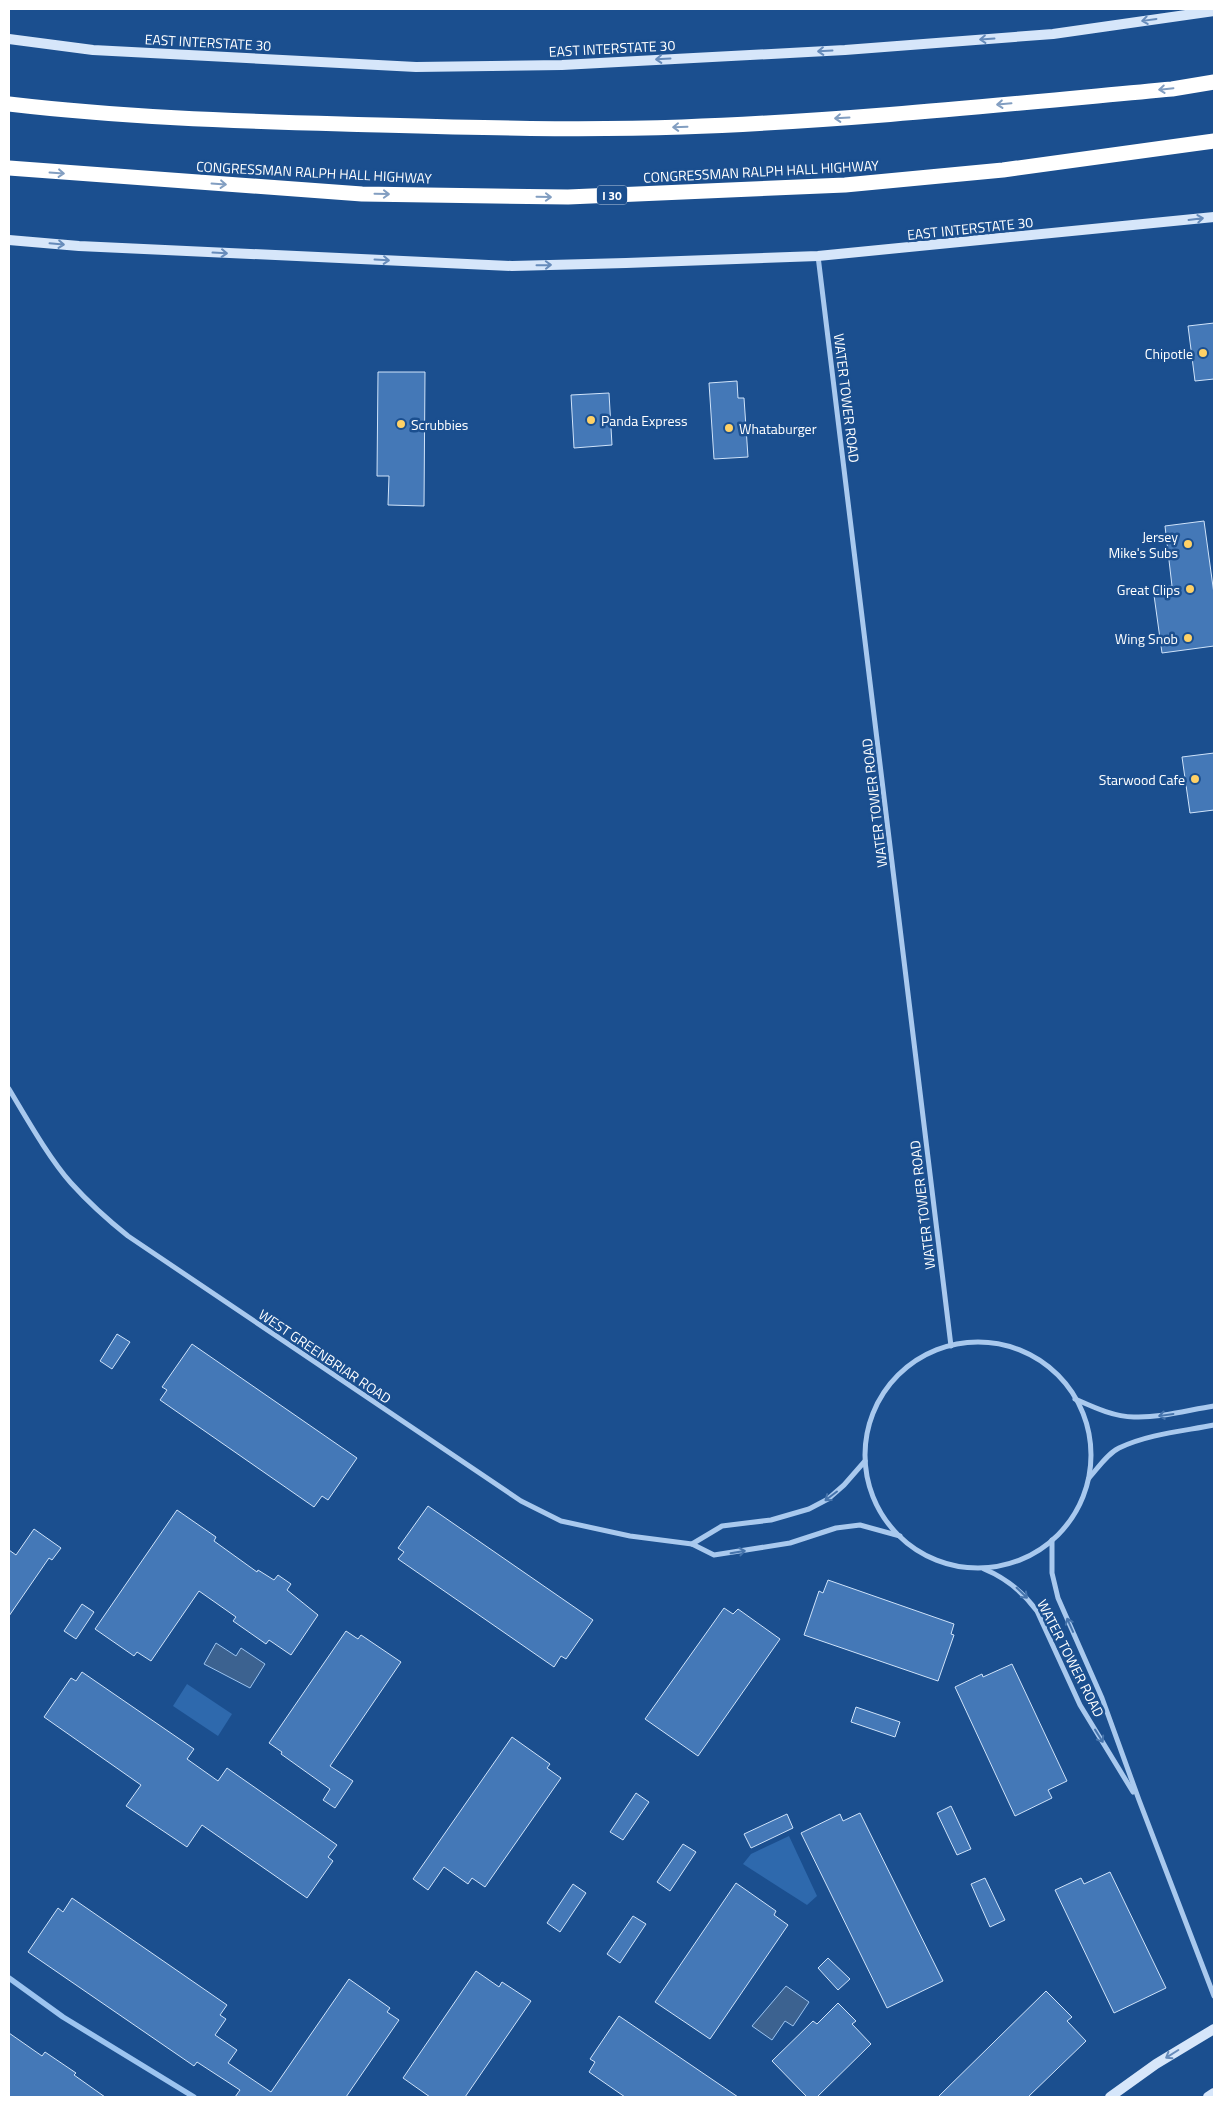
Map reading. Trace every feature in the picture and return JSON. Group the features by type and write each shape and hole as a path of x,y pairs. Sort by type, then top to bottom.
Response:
{"highway":[{"path":"9,104 62,111 225,121 560,130 684,127 897,115 1172,89 1214,82"},
{"name":"CONGRESSMAN RALPH HALL HIGHWAY","path":"9,168 362,194 568,197 845,185 1003,170 1214,142"}],"main road":[{"name":"EAST INTERSTATE 30","path":"9,39 93,50 416,67 562,65 836,50 1043,35 1214,11"},
{"name":"EAST INTERSTATE 30","path":"9,240 79,246 512,266 818,256 1214,217"},
{"path":"1110,2097 1156,2064 1214,2029"},
{"path":"1208,2097 1214,2093"}],"street":[{"name":"WATER TOWER ROAD","path":"818,256 951,1346"},
{"name":"WEST GREENBRIAR ROAD","path":"9,1090 70,1182 102,1215 128,1236 521,1502 561,1521 630,1536 692,1544 714,1555 790,1543 836,1528 860,1525 900,1536"},
{"path":"980,1343 998,1344 1016,1350 1048,1367 1061,1379 1075,1399 1087,1426 1090,1443 1091,1461 1088,1479 1076,1512 1066,1526 1037,1552 1000,1566 962,1567 942,1562 924,1554 900,1536 882,1515 873,1497 865,1461 869,1425 885,1391 910,1365 926,1355 951,1346 980,1343"},
{"path":"1075,1399 1101,1411 1132,1418 1165,1416 1214,1406"},
{"path":"1088,1479 1106,1458 1118,1449 1149,1438 1214,1425"},
{"path":"692,1544 722,1526 771,1520 809,1509 828,1499 844,1485 865,1461"},
{"name":"WATER TOWER ROAD","path":"1052,1540 1052,1573 1058,1598 1102,1698 1138,1800 1214,1996"},
{"name":"WATER TOWER ROAD","path":"981,1568 1013,1585 1029,1600 1037,1611 1080,1705 1138,1800"}],"shaded area":[{"path":"216,1643 236,1656 241,1648 265,1664 250,1688 204,1664"},
{"path":"187,1684 232,1714 218,1736 173,1706"},
{"path":"789,1836 817,1896 807,1905 743,1864 751,1854"},
{"path":"786,1986 809,2002 793,2026 785,2021 772,2040 752,2026"}],"building":[{"name":"Chipotle","path":"1214,323 1214,379 1195,381 1188,326"},
{"name":"Scrubbies","path":"378,372 425,372 424,506 388,505 389,476 377,476"},
{"name":"Whataburger","path":"737,381 738,398 744,398 748,457 714,459 709,383"},
{"name":"Panda Express","path":"609,393 612,445 574,448 571,395"},
{"path":"1204,521 1214,594 1214,646 1162,653 1153,588 1172,586 1165,526"},
{"path":"1214,753 1214,810 1190,813 1182,757"},
{"path":"117,1334 130,1342 112,1369 100,1361"},
{"path":"192,1344 357,1458 328,1500 322,1496 314,1507 160,1400 167,1390 162,1387"},
{"path":"428,1506 593,1620 566,1659 561,1656 554,1667 398,1559 404,1552 398,1548"},
{"path":"177,1510 216,1537 214,1541 257,1572 258,1570 274,1580 278,1575 291,1584 287,1590 318,1615 291,1655 269,1640 266,1644 233,1621 236,1617 199,1591 151,1661 137,1652 134,1656 95,1629"},
{"path":"34,1529 61,1548 52,1560 49,1558 9,1616 9,1550 16,1555"},
{"path":"828,1580 954,1624 951,1634 954,1635 938,1681 804,1635 819,1591 823,1593"},
{"path":"82,1604 94,1612 76,1639 64,1631"},
{"path":"724,1608 733,1614 738,1609 780,1639 698,1756 645,1719"},
{"path":"346,1631 358,1639 361,1635 401,1662 330,1766 353,1781 335,1808 323,1800 330,1789 281,1754 282,1752 269,1743"},
{"path":"1012,1664 1067,1781 1048,1790 1052,1798 1015,1816 955,1687 982,1674 983,1677"},
{"path":"82,1672 194,1749 187,1759 218,1781 227,1768 337,1845 328,1857 333,1861 307,1898 202,1825 187,1847 126,1806 141,1785 44,1717 71,1678 76,1681"},
{"path":"856,1707 900,1722 895,1737 851,1722"},
{"path":"512,1737 550,1764 547,1768 561,1778 485,1887 472,1878 468,1884 444,1867 428,1890 413,1879"},
{"path":"636,1793 649,1802 623,1840 610,1832"},
{"path":"951,1806 971,1849 957,1855 937,1813"},
{"path":"860,1813 943,1981 887,2008 801,1833 840,1814 843,1821"},
{"path":"787,1814 793,1828 751,1848 744,1834"},
{"path":"683,1844 696,1852 670,1891 657,1882"},
{"path":"1110,1872 1166,1988 1114,2013 1055,1890 1081,1878 1084,1884"},
{"path":"985,1878 1005,1920 990,1927 971,1884"},
{"path":"736,1883 776,1911 774,1915 788,1925 710,2039 655,2002"},
{"path":"573,1884 586,1893 560,1932 547,1923"},
{"path":"72,1898 227,2005 220,2015 226,2019 215,2035 237,2050 228,2063 271,2092 349,1979 390,2008 387,2012 399,2020 346,2097 235,2097 240,2090 197,2062 194,2066 28,1952 58,1908 63,1912"},
{"path":"633,1916 646,1924 620,1963 607,1954"},
{"path":"828,1958 850,1979 838,1990 818,1968"},
{"path":"476,1971 499,1987 502,1982 531,2001 465,2097 430,2097 403,2078"},
{"path":"1046,1991 1072,2017 1067,2021 1086,2041 1028,2097 938,2097"},
{"path":"838,2003 856,2021 852,2024 871,2044 817,2097 807,2097 772,2061 813,2021 817,2024"},
{"path":"619,2016 738,2097 625,2097 589,2072 595,2062 590,2059"},
{"path":"9,2033 42,2056 45,2052 76,2073 74,2075 105,2097 9,2097"}],"waterway":[{"path":"9,1978 63,2017 194,2097"}],"place":[{"name":"Chipotle","path":"1203,353"},
{"name":"Panda Express","path":"591,420"},
{"name":"Scrubbies","path":"401,424"},
{"name":"Whataburger","path":"729,428"},
{"name":"Jersey Mike's Subs","path":"1188,544"},
{"name":"Great Clips","path":"1190,589"},
{"name":"Wing Snob","path":"1188,638"},
{"name":"Starwood Cafe","path":"1195,779"}]}
